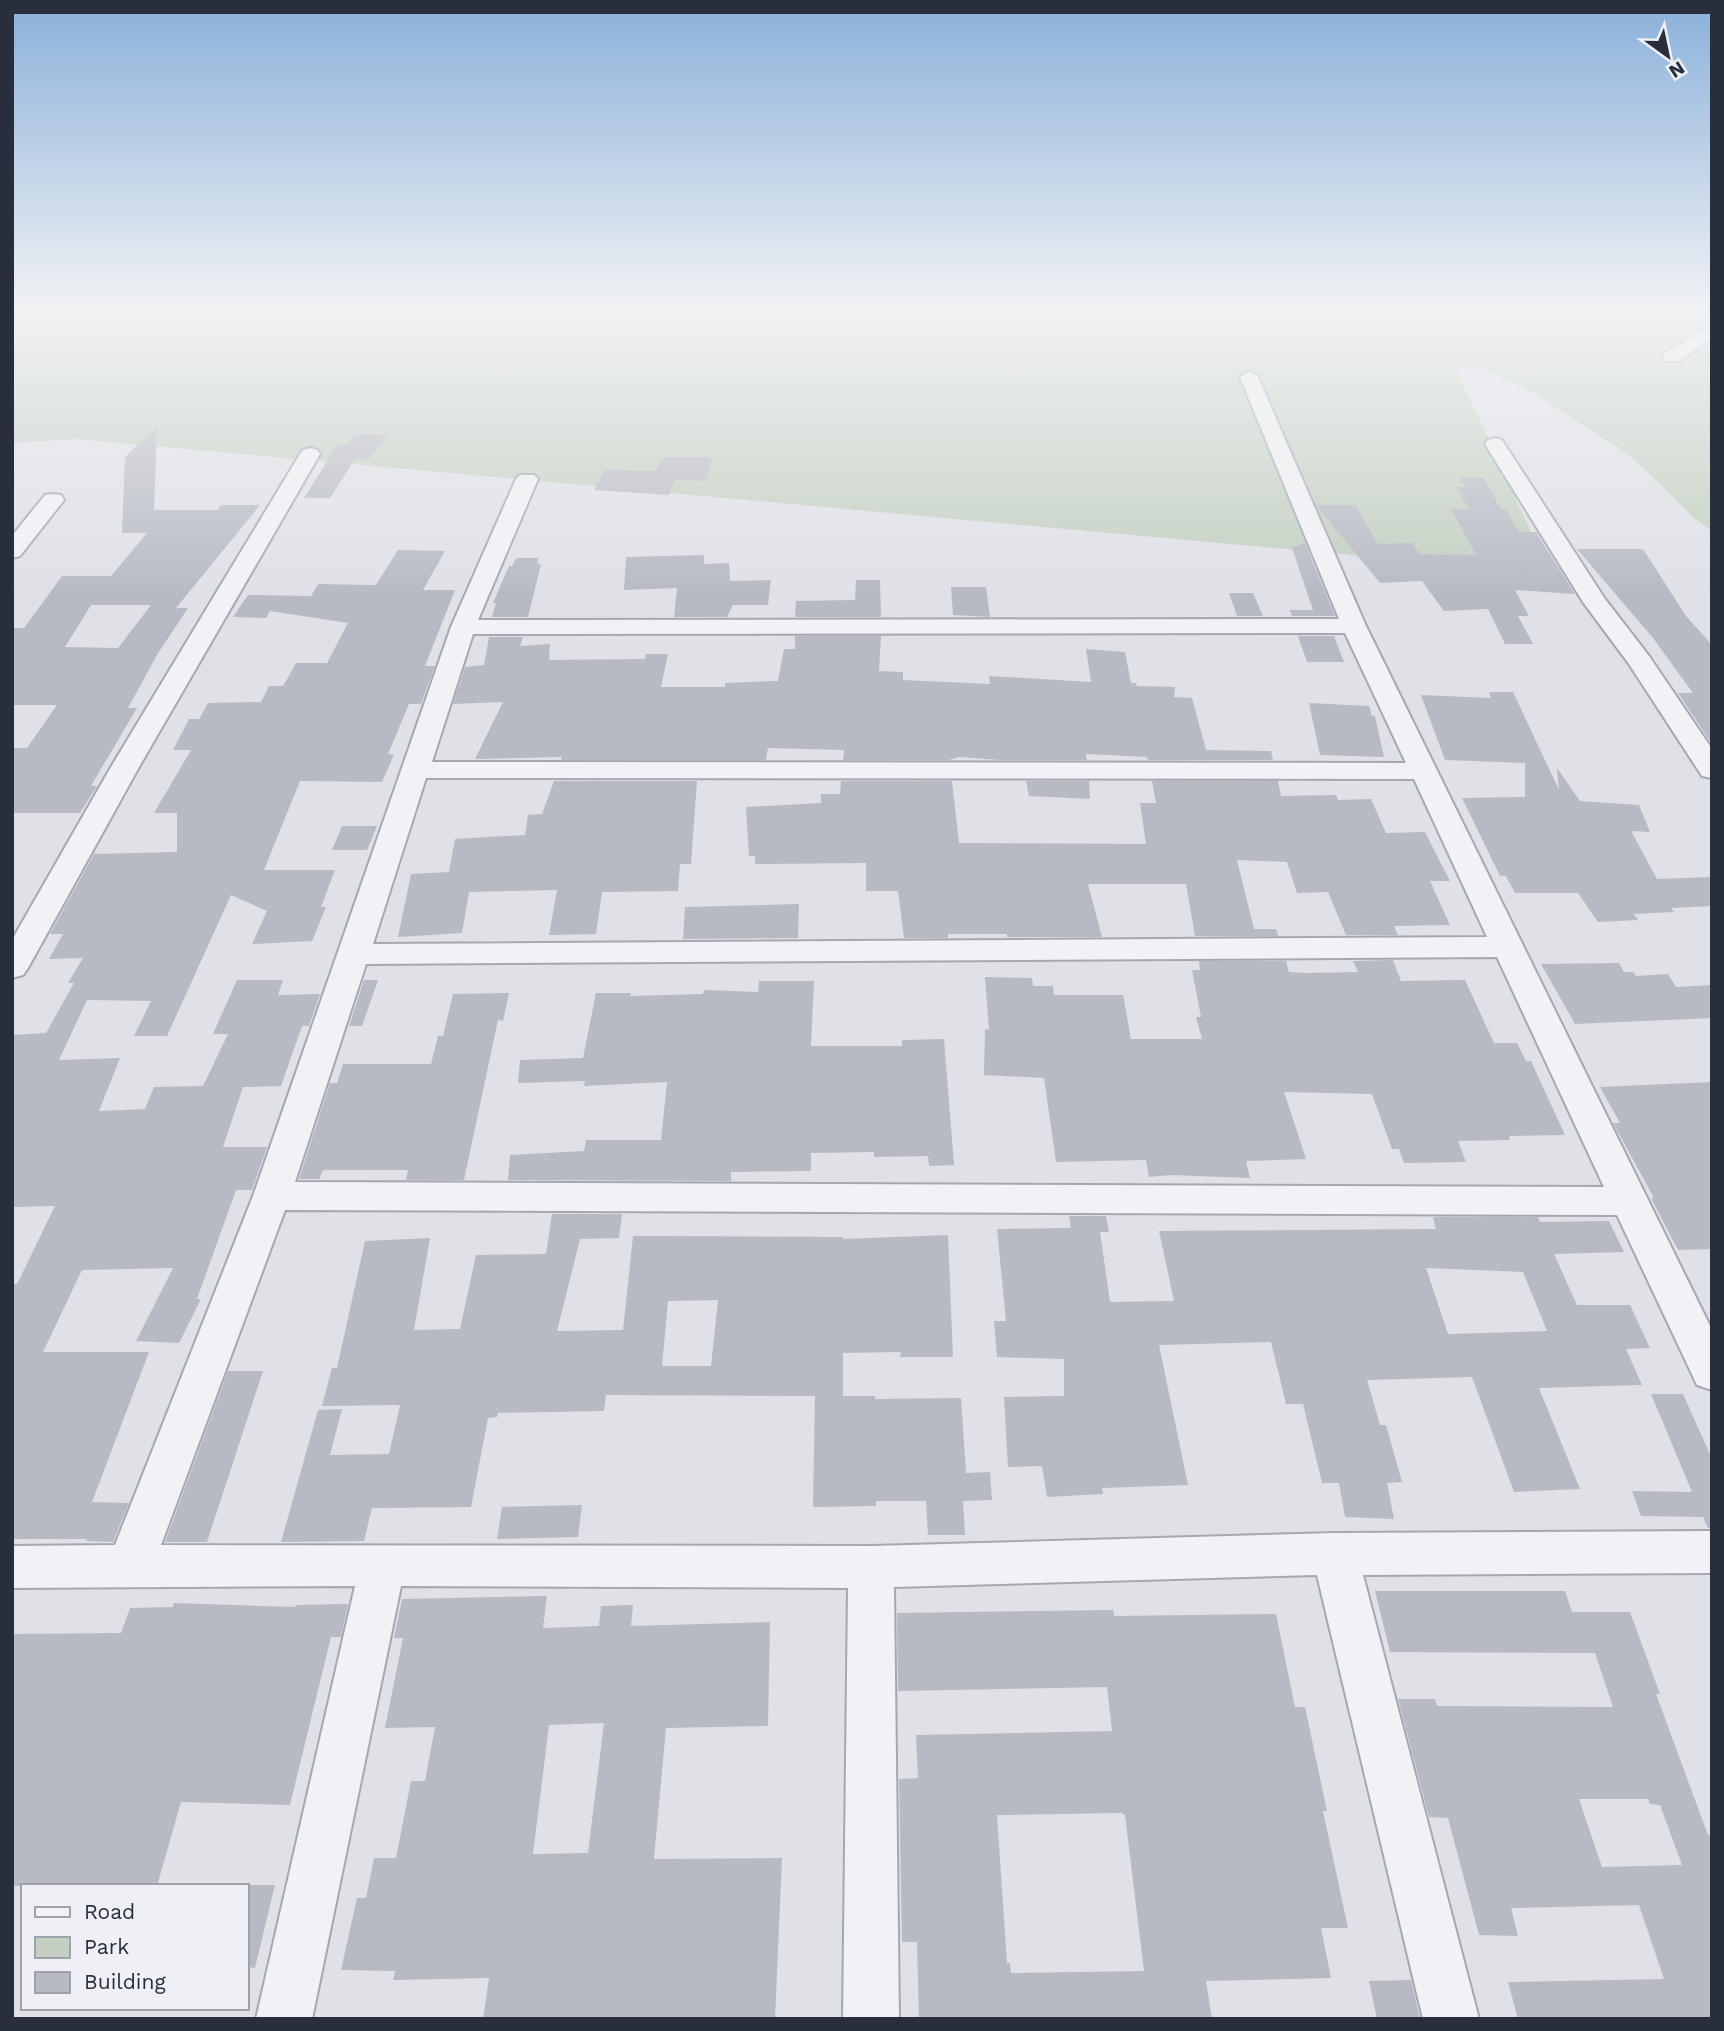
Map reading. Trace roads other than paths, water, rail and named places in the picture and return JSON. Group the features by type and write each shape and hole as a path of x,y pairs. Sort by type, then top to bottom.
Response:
{"street":[{"path":"1261,406 1354,626 1505,947 1712,1373"},
{"path":"1495,444 1595,602 1640,661 1712,770"},
{"path":"12,968 125,767 310,454"},
{"path":"130,1566 272,1196 463,627 527,480"},
{"path":"12,551 53,500"},
{"path":"463,627 1354,626"},
{"path":"415,770 1424,771"},
{"path":"353,954 1505,947"},
{"path":"272,1196 1628,1201"},
{"path":"12,1567 871,1567 1335,1554 1712,1552"},
{"path":"1335,1554 1451,2019"},
{"path":"284,2019 383,1565"},
{"path":"871,1567 871,2019"}]}
